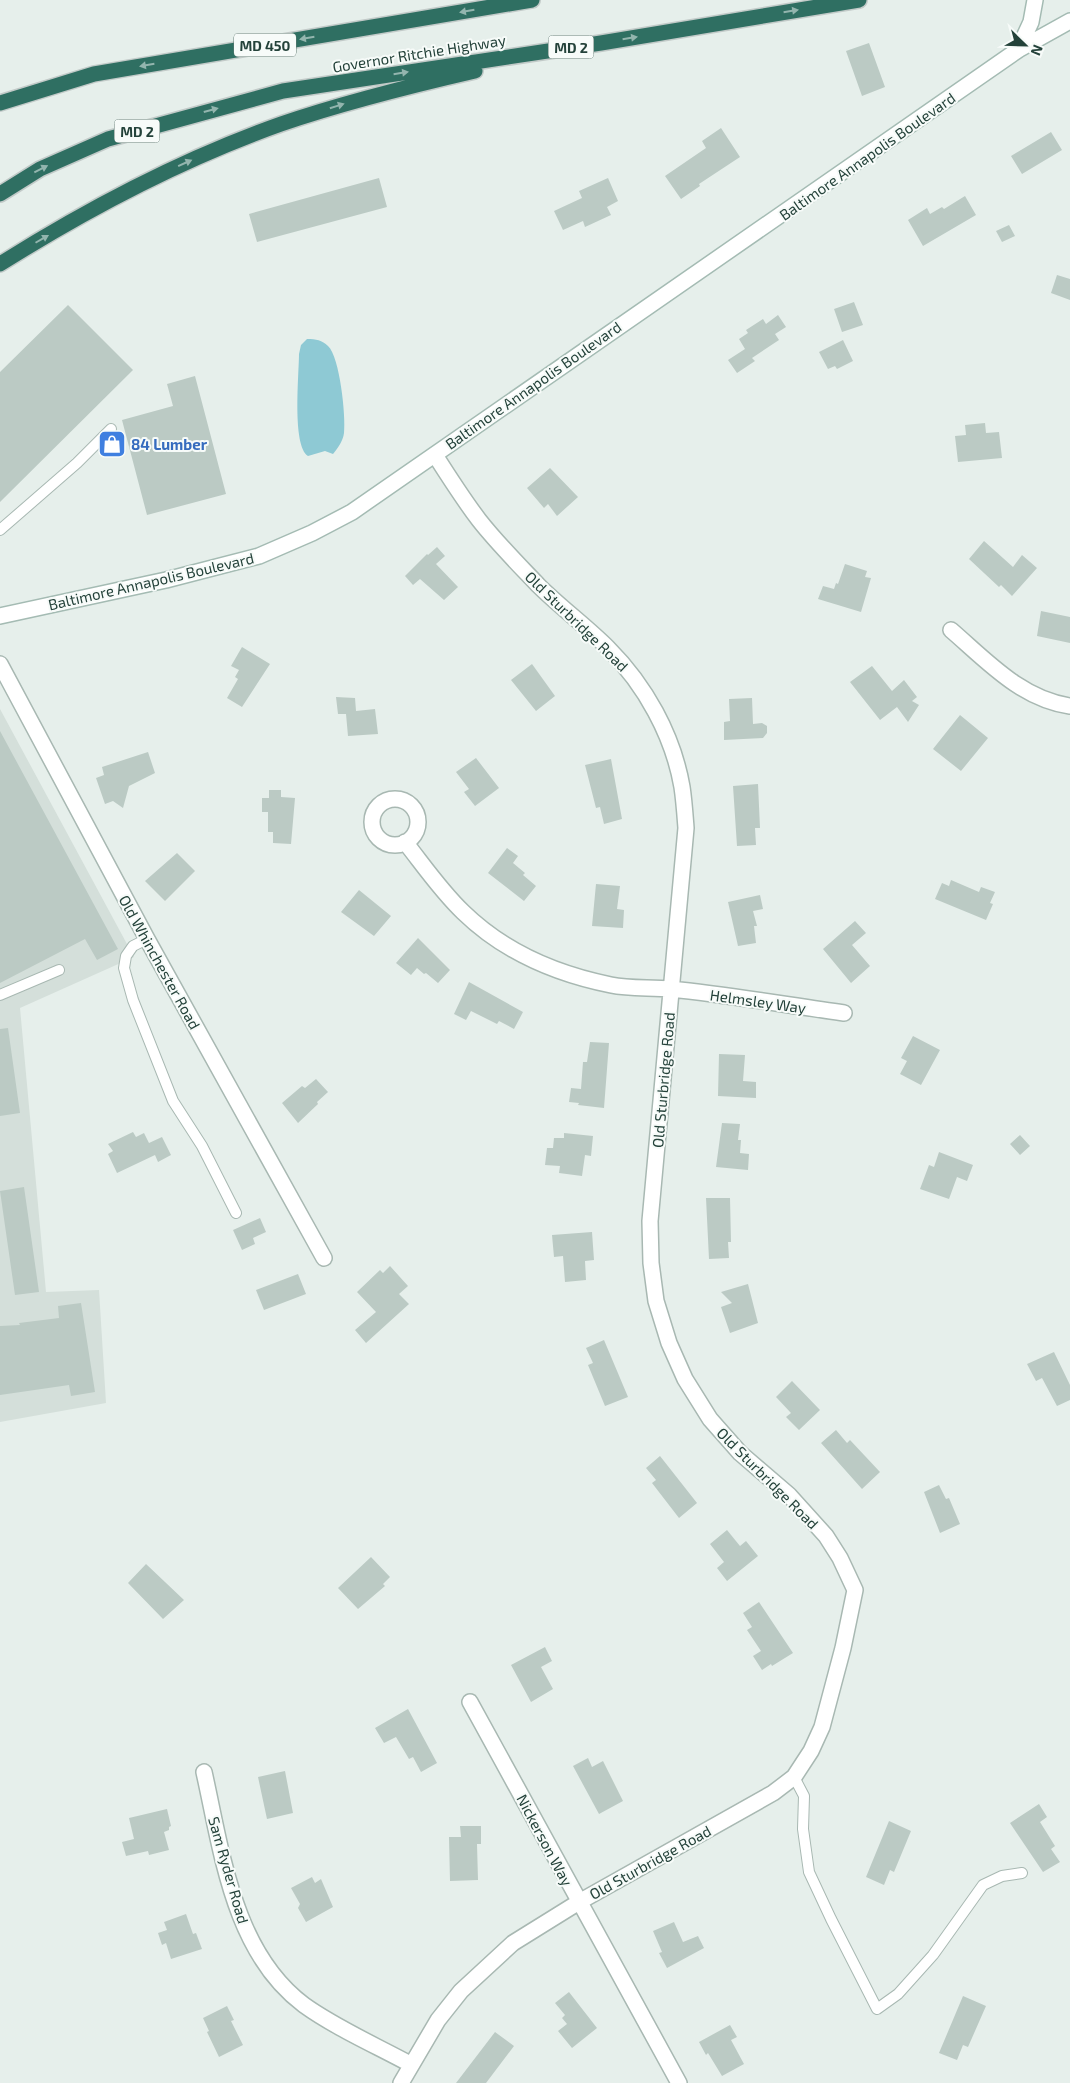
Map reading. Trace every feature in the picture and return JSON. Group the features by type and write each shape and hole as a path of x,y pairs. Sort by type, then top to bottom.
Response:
{"highway":[{"name":"MD 450","path":"0,103 94,74 532,0"},
{"name":"Governor Ritchie Highway","path":"0,194 40,169 108,139 283,91 601,43 859,0"},
{"path":"0,264 94,208 159,175 281,124 400,88 601,43"}],"street":[{"path":"1018,50 1031,22 1035,0"},
{"name":"Baltimore Annapolis Boulevard","path":"0,616 166,580 259,556 312,533 352,512 1018,50 1070,20"},
{"name":"Old Sturbridge Road","path":"401,2083 410,2064 438,2020 461,1991 513,1943 579,1902 773,1793 794,1777 811,1751 822,1727 844,1648 855,1590 840,1558 809,1515 789,1495 740,1453 710,1419 685,1379 670,1343 659,1309 651,1263 650,1221 686,828 682,786 672,750 657,713 625,666 540,587 480,521 434,455"},
{"path":"951,630 1016,686 1058,704 1070,706"},
{"name":"Old Whinchester Road","path":"0,664 146,939 324,1258"},
{"name":"Helmsley Way","path":"405,842 463,913 513,950 542,965 574,977 613,986 672,989 844,1013"},
{"name":"Nickerson Way","path":"470,1702 679,2083"},
{"name":"Sam Ryder Road","path":"204,1772 239,1915 250,1940 265,1965 279,1983 304,2004 410,2064"}],"lane":[{"path":"0,530 77,463 111,429"},
{"path":"146,939 133,946 126,956 124,968 133,1000 173,1101 202,1146 236,1213"},
{"path":"0,994 59,970"},
{"path":"794,1777 804,1796 803,1829 810,1872 830,1919 877,2009 898,1994 933,1955 983,1886 1002,1876 1022,1873"}],"shaded area":[{"path":"0,709 134,957 20,1008 46,1292 99,1290 106,1403 0,1422"}],"water":[{"path":"307,339 319,340 328,346 336,362 339,374 343,401 344,433 343,439 333,454 325,451 308,456 303,449 300,438 297,409 299,354 301,345"}],"building":[{"path":"869,43 885,87 862,96 846,51"},
{"path":"721,128 740,157 699,184 700,186 681,199 665,176 706,148 702,141"},
{"path":"1051,132 1062,150 1022,174 1011,156"},
{"path":"379,178 387,207 257,242 249,214"},
{"path":"608,178 618,201 607,207 611,215 585,227 583,221 563,230 554,211 582,198 579,191"},
{"path":"965,196 976,215 923,246 908,220 927,208 930,214 942,207 944,209"},
{"path":"1009,225 1015,236 1002,242 996,231"},
{"path":"1057,275 1070,279 1070,300 1051,293"},
{"path":"854,302 863,325 842,332 834,309"},
{"path":"68,305 133,370 0,502 0,372"},
{"path":"778,315 786,327 775,334 779,340 752,358 755,361 737,373 728,360 745,349 739,339 748,333 746,330 763,319 766,324"},
{"path":"843,340 853,361 837,369 835,366 828,369 819,352"},
{"path":"195,376 226,494 147,515 122,420 173,406 167,384"},
{"path":"985,423 986,433 999,432 1002,458 958,462 955,436 966,435 965,425"},
{"path":"550,468 578,497 557,516 548,504 544,508 527,488"},
{"path":"984,541 1013,567 1022,555 1037,568 1012,596 1001,585 999,587 969,559"},
{"path":"437,547 445,556 436,564 458,587 444,600 420,579 413,585 405,576 427,554"},
{"path":"845,564 867,571 865,577 871,578 861,612 818,599 823,586 834,589 836,583 838,584"},
{"path":"1041,611 1070,617 1070,643 1037,636"},
{"path":"242,647 270,664 242,707 227,698 238,679 235,677 239,670 231,666"},
{"path":"532,664 555,696 536,711 511,680"},
{"path":"872,666 892,691 904,680 917,697 912,701 919,705 908,722 897,707 880,720 850,682"},
{"path":"336,697 355,698 356,711 375,709 378,734 348,736 346,714 338,714"},
{"path":"752,698 753,724 762,723 767,726 767,733 763,738 724,740 724,722 730,721 729,699"},
{"path":"960,715 988,738 961,771 933,749"},
{"path":"0,731 118,949 97,960 85,939 0,983"},
{"path":"148,752 155,773 129,786 123,808 113,801 105,804 96,778 104,775 102,767"},
{"path":"476,758 499,788 475,806 464,792 469,789 456,772"},
{"path":"611,759 622,819 604,824 600,807 596,808 585,765"},
{"path":"758,784 760,828 755,828 756,845 737,846 733,786"},
{"path":"269,790 281,790 281,797 295,798 291,844 273,843 273,832 268,832 268,812 262,812 262,798 269,798"},
{"path":"507,848 518,856 513,863 536,886 524,901 488,873"},
{"path":"177,853 195,871 165,901 145,881"},
{"path":"951,880 979,892 981,887 995,892 990,903 993,904 986,920 935,899 942,883 949,886"},
{"path":"596,884 620,886 617,909 624,910 623,928 592,926"},
{"path":"359,890 391,916 374,936 341,912"},
{"path":"760,895 763,909 753,911 757,926 754,926 756,943 738,946 728,902"},
{"path":"855,921 866,933 852,945 870,966 851,983 823,949"},
{"path":"418,938 450,970 438,983 417,968 411,975 396,963"},
{"path":"469,982 523,1012 514,1029 499,1021 497,1024 471,1011 466,1020 454,1014"},
{"path":"8,1028 20,1113 0,1116 0,1029"},
{"path":"913,1036 940,1050 921,1085 900,1074 907,1061 901,1058"},
{"path":"590,1042 609,1043 604,1108 569,1102 571,1088 581,1089 583,1062 587,1062"},
{"path":"719,1054 745,1055 743,1081 756,1082 756,1098 718,1096"},
{"path":"316,1079 328,1092 298,1123 282,1103 302,1086 305,1088"},
{"path":"722,1123 740,1124 738,1140 741,1140 740,1153 749,1154 748,1170 716,1167"},
{"path":"133,1132 136,1137 144,1133 149,1143 162,1137 171,1155 158,1162 155,1155 117,1173 108,1154 113,1151 108,1144"},
{"path":"564,1133 593,1136 591,1156 585,1155 582,1176 559,1173 560,1166 545,1165 547,1148 553,1148 554,1138 564,1138"},
{"path":"1020,1135 1030,1146 1020,1155 1010,1144"},
{"path":"939,1152 973,1165 967,1181 957,1177 949,1199 920,1189 929,1165 934,1167"},
{"path":"24,1187 39,1292 15,1295 0,1191"},
{"path":"706,1198 730,1198 731,1242 728,1242 729,1258 709,1259"},
{"path":"260,1218 266,1232 253,1238 255,1244 242,1250 233,1230"},
{"path":"592,1232 594,1260 585,1261 586,1280 565,1282 563,1256 554,1257 552,1235"},
{"path":"390,1266 408,1286 399,1294 409,1304 366,1343 355,1330 376,1312 357,1292 380,1270 383,1273"},
{"path":"298,1274 306,1294 264,1310 256,1290"},
{"path":"748,1284 758,1323 730,1333 721,1307 732,1303 721,1292"},
{"path":"81,1303 95,1392 71,1396 69,1385 0,1395 0,1326 20,1325 19,1323 59,1318 58,1306"},
{"path":"604,1340 628,1397 605,1406 588,1365 593,1363 586,1348"},
{"path":"1054,1352 1070,1385 1070,1400 1057,1406 1042,1378 1036,1381 1027,1364"},
{"path":"792,1381 820,1410 799,1430 786,1417 791,1413 776,1397"},
{"path":"836,1430 847,1443 850,1440 880,1472 862,1489 821,1443"},
{"path":"660,1456 697,1503 679,1518 652,1483 656,1480 646,1468"},
{"path":"939,1485 946,1499 949,1498 960,1524 940,1533 924,1492"},
{"path":"727,1530 740,1546 746,1541 758,1556 727,1581 717,1568 724,1562 710,1544"},
{"path":"371,1557 390,1577 383,1584 385,1586 358,1609 338,1588"},
{"path":"146,1564 184,1600 163,1619 128,1583"},
{"path":"759,1602 793,1653 762,1670 753,1656 761,1651 747,1630 752,1627 743,1613"},
{"path":"545,1647 552,1661 541,1667 553,1689 531,1702 511,1665"},
{"path":"408,1709 437,1763 421,1772 413,1757 409,1759 396,1737 384,1743 375,1728"},
{"path":"588,1758 592,1767 603,1761 623,1801 599,1814 573,1766"},
{"path":"285,1771 293,1813 267,1819 258,1777"},
{"path":"1039,1804 1047,1817 1040,1822 1055,1846 1051,1849 1060,1862 1043,1872 1010,1823"},
{"path":"167,1809 171,1826 169,1830 164,1832 169,1850 149,1855 148,1851 126,1856 122,1842 134,1839 129,1818"},
{"path":"889,1821 911,1831 894,1872 890,1870 884,1885 866,1877"},
{"path":"460,1826 481,1826 481,1844 477,1844 478,1880 450,1881 449,1837 461,1837"},
{"path":"312,1877 315,1883 321,1879 333,1907 306,1922 298,1908 300,1904 291,1888"},
{"path":"186,1914 193,1934 196,1933 202,1949 171,1959 166,1943 162,1945 158,1933 167,1930 164,1922"},
{"path":"674,1922 683,1942 698,1936 704,1948 667,1968 659,1953 662,1952 653,1931"},
{"path":"569,1992 597,2028 572,2048 558,2031 567,2024 562,2018 565,2015 555,2003"},
{"path":"963,1996 986,2006 968,2047 963,2045 957,2060 939,2053"},
{"path":"227,2006 234,2020 231,2021 243,2045 219,2057 207,2032 209,2031 203,2018"},
{"path":"730,2025 737,2037 731,2040 744,2064 722,2076 699,2042"},
{"path":"495,2032 514,2046 486,2083 456,2083"}],"place":[{"name":"84 Lumber","path":"112,444"}]}
